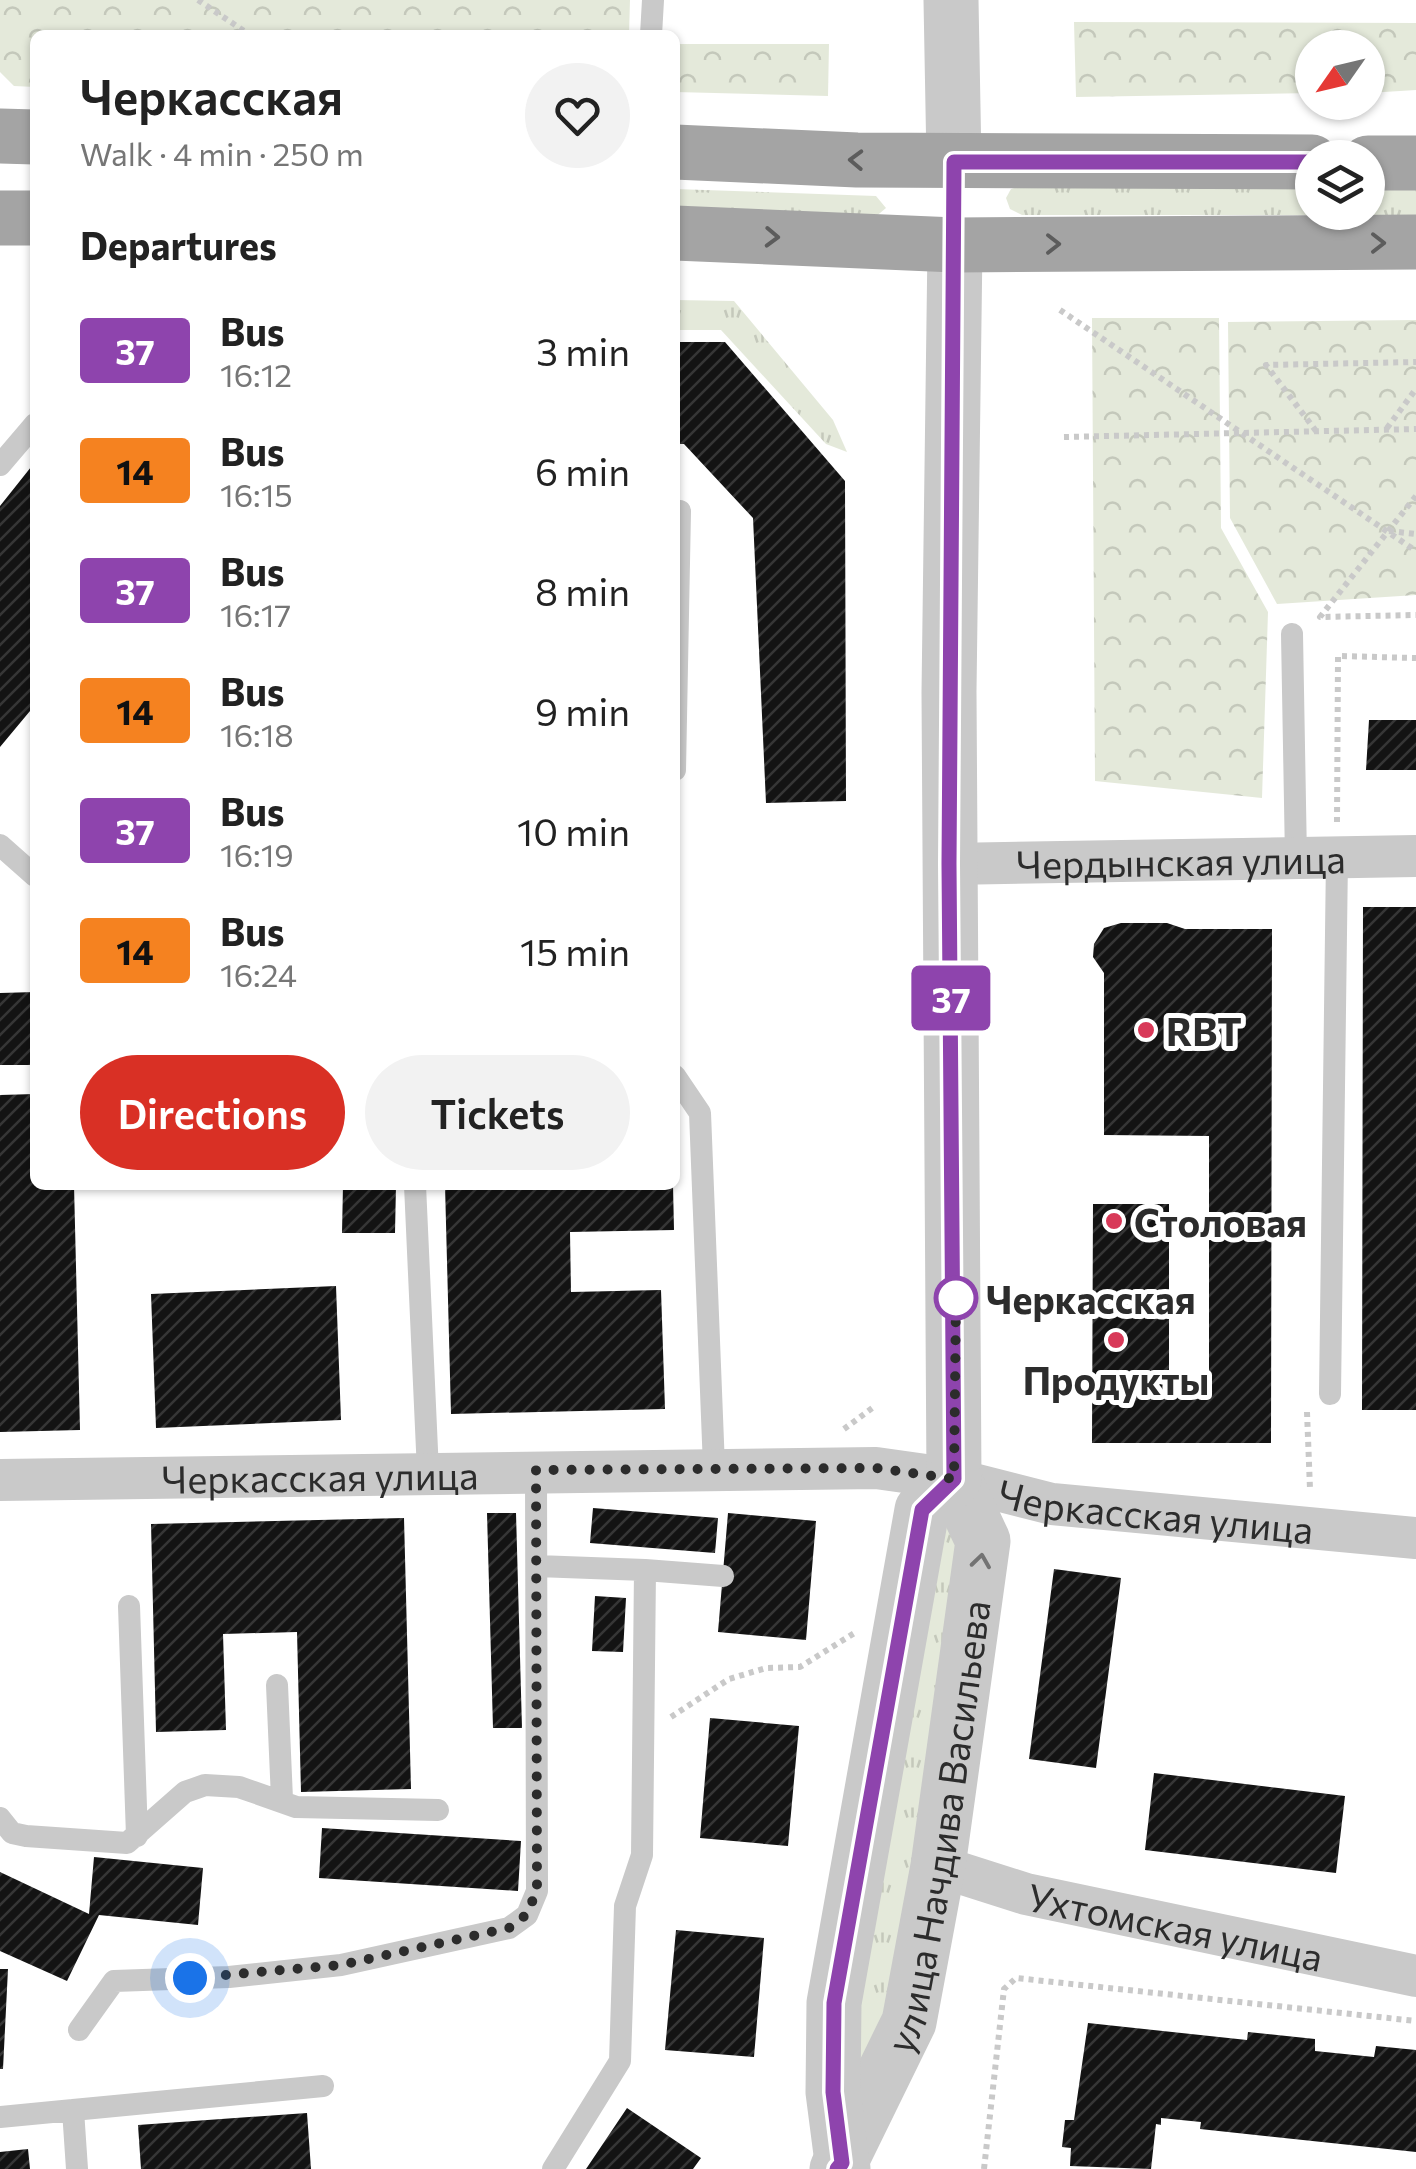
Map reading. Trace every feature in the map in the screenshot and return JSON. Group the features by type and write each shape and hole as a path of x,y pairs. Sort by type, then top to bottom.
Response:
{"main road":[{"path":"0,136 30,137"},
{"path":"680,152 954,162 1295,162"},
{"path":"954,162 955,245"},
{"path":"1385,163 1416,163"},
{"path":"0,218 30,218"},
{"path":"680,233 955,245 1416,242"}],"street":[{"path":"951,0 954,162"},
{"path":"1385,157 1416,147"},
{"name":"улица Начдива Васильева","path":"841,2167 909,2022 938,1866 984,1541 954,1479 949,864 955,245"},
{"name":"Чердынская улица","path":"949,864 1416,856"},
{"name":"Черкасская улица","path":"0,1480 876,1468 954,1479 1052,1504 1416,1538"},
{"name":"улица Начдива Васильева","path":"841,2167 833,2092 834,2003 922,1510 954,1479"},
{"name":"Ухтомская улица","path":"938,1866 1026,1894 1416,1976"}],"lane":[{"path":"651,30 653,0"},
{"path":"0,465 30,430"},
{"path":"1292,634 1316,858 1318,1394"},
{"path":"0,845 30,872"},
{"path":"680,1083 700,1113 714,1468"},
{"path":"415,1190 428,1472"},
{"path":"79,2030 114,1981 228,1977 341,1965 509,1928 526,1915 537,1891 536,1470"},
{"path":"537,1566 723,1576"},
{"path":"553,2169 620,2061 626,1906 642,1855 644,1570"},
{"path":"128,1606 137,1836"},
{"path":"277,1685 282,1799"},
{"path":"0,1818 12,1833 26,1836 127,1842 186,1792 205,1785 238,1787 282,1799 296,1808 438,1810"},
{"path":"0,2117 324,2086"},
{"path":"73,2110 77,2169"}],"path":[{"path":"198,0 243,30"},
{"path":"1060,310 1416,551"},
{"path":"1316,432 1266,365 1416,362"},
{"path":"1386,430 1416,389"},
{"path":"1064,437 1416,429"},
{"path":"1416,496 1320,617 1416,615"},
{"path":"1388,531 1416,534"},
{"path":"1316,858 1338,656 1416,658"},
{"path":"1310,1490 1318,1394"},
{"path":"644,1745 681,1707 729,1679 766,1668 800,1666 861,1628"},
{"path":"984,2169 1004,1990 1016,1978 1416,2021"}],"green space":[{"path":"0,0 630,0 629,30 30,30 30,87 14,86 0,72"},
{"path":"1074,22 1416,23 1416,90 1385,92 1385,30 1295,30 1295,93 1076,97"},
{"path":"680,44 829,44 828,96 680,92"},
{"path":"1024,185 1295,185 1295,215 1022,215 1010,209 1006,198 1011,189"},
{"path":"1385,185 1416,185 1416,215 1385,215"},
{"path":"680,189 876,196 886,208 874,218 680,211"},
{"path":"680,300 734,301 833,420 847,452 826,444 721,330 680,330"},
{"path":"1092,318 1219,318 1221,528 1268,612 1262,798 1095,781"},
{"path":"1416,320 1416,595 1277,604 1230,518 1228,322"},
{"path":"937,1513 967,1524 907,1961 844,2100"}],"building":[{"path":"680,342 725,342 845,481 846,801 766,803 753,518 680,444"},
{"path":"30,468 30,711 0,747 0,506"},
{"path":"1369,720 1416,720 1416,770 1366,770"},
{"path":"1363,907 1416,907 1416,1410 1362,1410"},
{"path":"1121,923 1167,923 1185,929 1272,929 1271,1443 1092,1443 1093,1204 1169,1204 1169,1393 1209,1394 1209,1136 1104,1135 1104,973 1093,957 1094,944 1104,928"},
{"path":"30,992 30,1065 0,1065 0,993"},
{"path":"30,1094 30,1190 74,1190 80,1430 0,1432 0,1095"},
{"path":"343,1190 396,1190 395,1233 342,1233"},
{"path":"445,1190 673,1190 674,1230 570,1232 571,1292 661,1290 665,1409 451,1414"},
{"path":"336,1286 341,1420 156,1428 151,1294"},
{"path":"593,1508 718,1518 715,1553 590,1543"},
{"path":"487,1513 516,1513 522,1728 493,1728"},
{"path":"728,1513 816,1521 806,1640 718,1632"},
{"path":"404,1518 411,1789 301,1792 297,1632 223,1634 226,1730 156,1732 151,1524"},
{"path":"1054,1569 1121,1578 1096,1768 1029,1759"},
{"path":"595,1596 626,1598 623,1652 592,1651"},
{"path":"710,1718 799,1726 788,1846 700,1838"},
{"path":"1154,1773 1345,1796 1336,1873 1145,1850"},
{"path":"322,1828 521,1841 518,1891 319,1878"},
{"path":"94,1857 203,1868 198,1925 99,1915 67,1981 0,1951 0,1872 89,1914"},
{"path":"676,1930 764,1938 754,2057 665,2050"},
{"path":"0,1969 8,1969 3,2069 0,2069"},
{"path":"1088,2023 1247,2040 1248,2032 1315,2039 1315,2051 1374,2057 1376,2046 1416,2050 1416,2152 1200,2129 1201,2122 1161,2118 1161,2125 1156,2124 1151,2169 1070,2166 1071,2148 1062,2147 1065,2120 1074,2120"},
{"path":"627,2108 701,2158 693,2169 586,2169"},
{"path":"307,2113 311,2169 141,2169 138,2125"},
{"path":"28,2149 30,2169 0,2169 0,2152"}],"bus line":[{"name":"37","path":"837,2169 842,2163 833,2092 834,2003 922,1510 954,1479 956,1298 949,864 954,162 1295,162"}],"place":[{"name":"RBT","path":"1146,1030"},
{"name":"Столовая","path":"1114,1221"},
{"name":"Черкасская","path":"956,1298"},
{"name":"Продукты","path":"1116,1340"}],"route":[{"path":"190,1978 341,1965 509,1928 526,1915 537,1891 536,1470 876,1468 954,1479 956,1298"}]}
